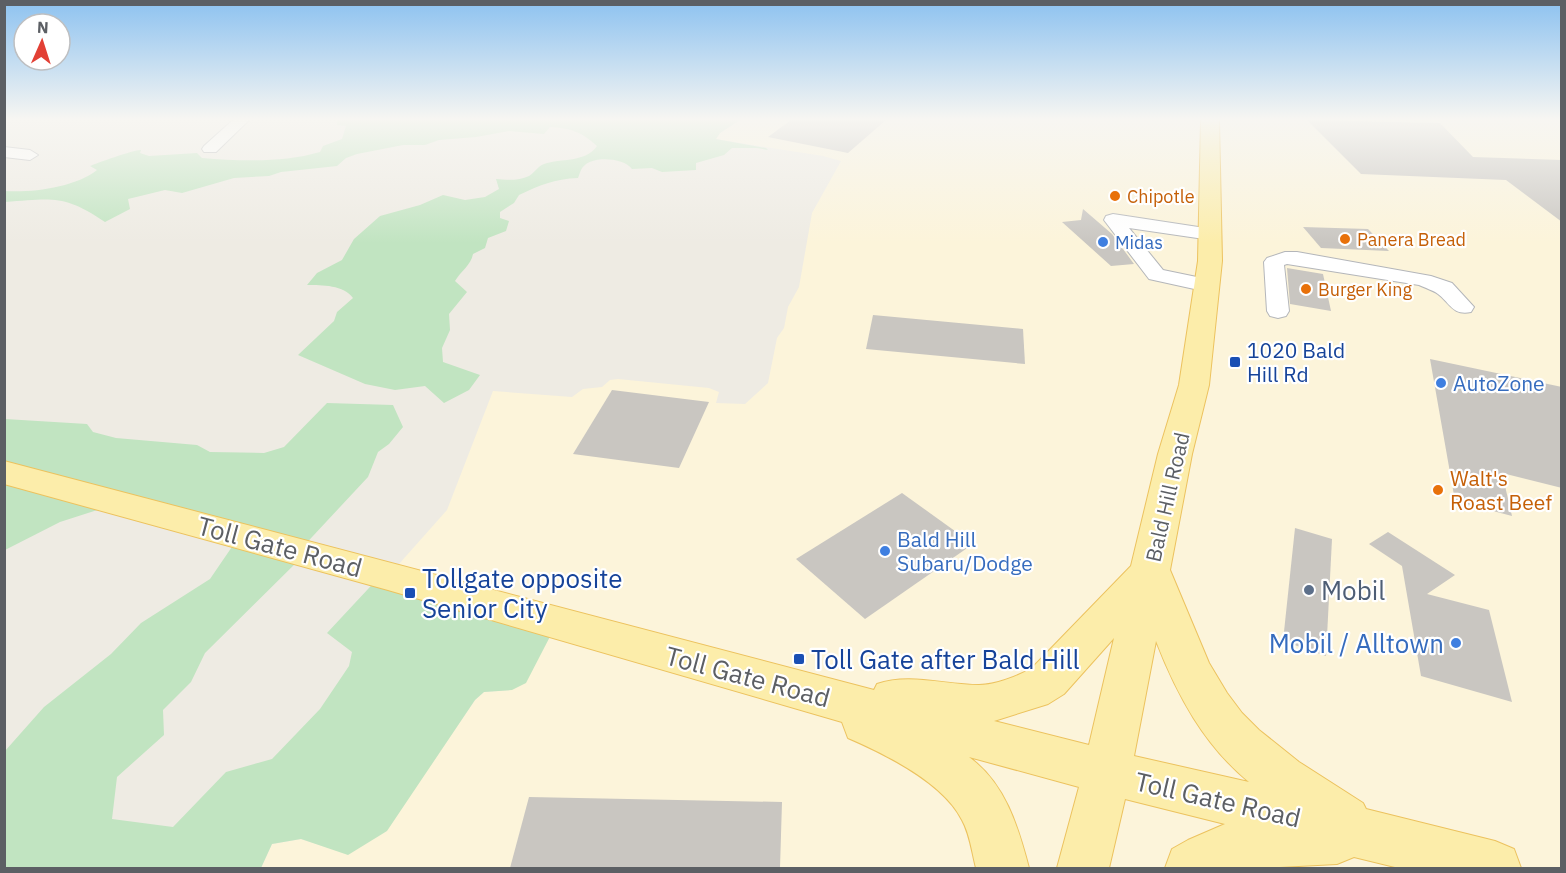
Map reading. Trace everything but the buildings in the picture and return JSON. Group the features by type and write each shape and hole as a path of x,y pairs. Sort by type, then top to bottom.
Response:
{"main road":[{"name":"Bald Hill Road","path":"1083,868 1107,772 1175,454 1194,385 1208,286 1210,161"},
{"name":"Toll Gate Road","path":"4,472 1107,772 1373,836 1435,860 1495,868"},
{"path":"784,686 958,704 982,705 1018,696 1048,681 1151,571 1198,686 1228,730 1254,757 1315,802 1373,836"},
{"path":"784,686 842,714 894,735 949,770 978,798 996,840 1002,868"},
{"path":"1191,868 1224,852 1242,847 1294,839 1373,836"}],"street":[{"path":"1208,286 1156,275 1113,220 1210,234"},
{"path":"1278,311 1274,262 1285,258 1314,260 1424,280 1447,290 1463,307"}],"shaded area":[{"path":"841,161 1562,161 1561,868 1513,868 1479,860 1481,868 261,868 272,844 301,839 348,854 386,831 475,700 484,692 511,690 391,573 447,510 493,391 572,397 583,389 602,387 610,380 618,379 709,388 719,392 716,403 745,404 768,383 777,338 784,328 788,307 799,287 812,213"}],"green space":[{"path":"104,161 343,161 337,166 281,172 269,176 234,178 182,193 165,190 128,199 130,209 105,222 78,207 57,200 5,202 5,191 40,190 66,185 97,170 90,166"},
{"path":"593,161 584,166 578,178 547,183 519,195 514,203 500,212 500,218 509,221 506,231 488,238 485,248 473,254 468,265 455,281 467,292 449,314 450,330 442,348 443,362 480,375 469,390 444,403 425,386 395,390 365,384 298,355 334,321 337,312 353,298 338,288 307,285 317,273 342,260 354,239 380,216 420,205 443,195 465,200 485,197 499,189 496,179 525,178 540,166 551,162"},
{"path":"614,161 704,161 696,163 696,170 662,172 652,168 632,169 623,162"},
{"path":"327,403 393,405 403,427 389,444 378,452 368,477 299,551 304,555 205,653 191,682 163,710 164,735 117,777 112,819 173,827 226,772 272,759 320,709 349,666 352,652 327,633 382,574 556,625 526,683 512,690 484,692 475,700 387,831 348,855 301,839 272,844 261,868 5,868 5,751 44,707 111,654 141,623 210,579 238,538 116,504 60,522 5,550 5,419 87,424 93,432 116,438 197,445 210,452 264,453 284,447"}],"place":[{"name":"Chipotle","path":"1115,196"},
{"name":"Panera Bread","path":"1345,239"},
{"name":"Midas","path":"1103,242"},
{"name":"Burger King","path":"1306,289"},
{"name":"1020 Bald Hill Rd","path":"1235,362"},
{"name":"AutoZone","path":"1441,383"},
{"name":"Walt's Roast Beef","path":"1438,490"},
{"name":"Bald Hill Subaru/Dodge","path":"885,551"},
{"name":"Mobil","path":"1309,590"},
{"name":"Tollgate opposite Senior City","path":"410,593"},
{"name":"Mobil / Alltown","path":"1456,643"},
{"name":"Toll Gate after Bald Hill","path":"799,659"}]}
